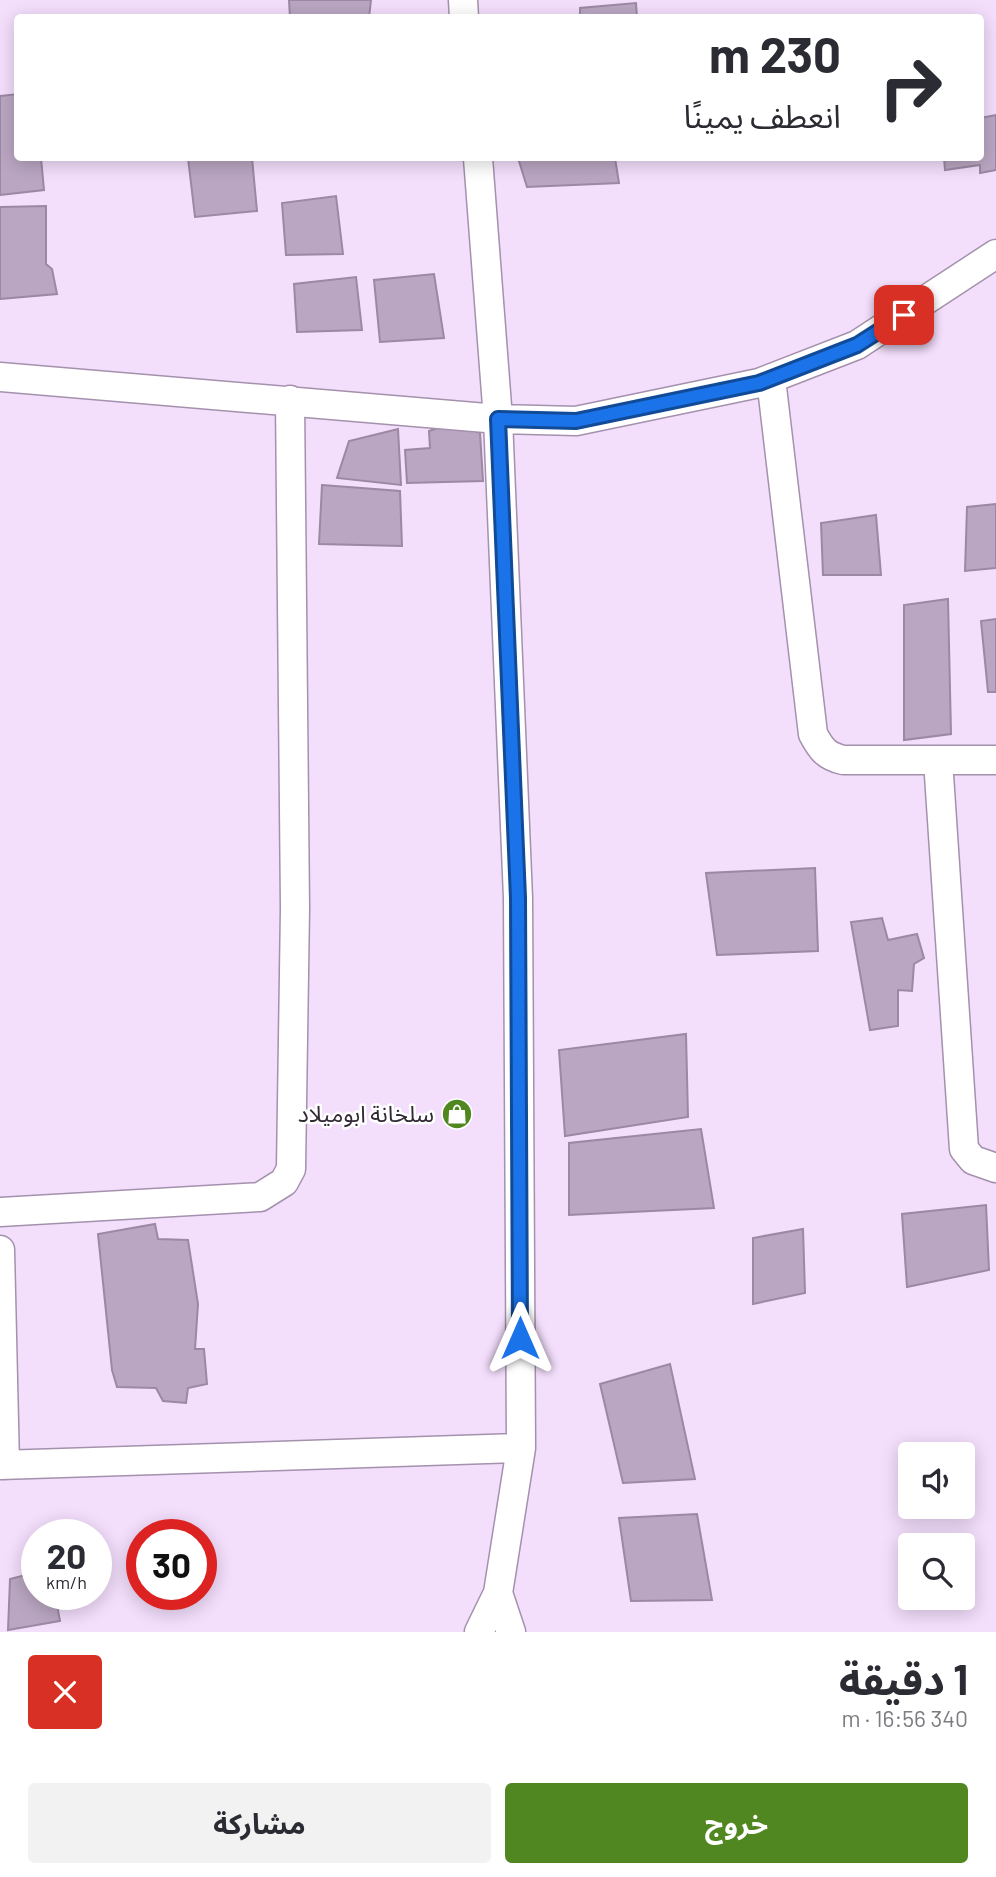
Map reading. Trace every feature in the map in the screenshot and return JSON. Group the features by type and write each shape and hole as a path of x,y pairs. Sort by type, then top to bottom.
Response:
{"street":[{"path":"478,161 498,419 518,898 521,1448 498,1593 479,1632"},
{"path":"0,377 498,419 576,421 771,379 857,345 996,254"},
{"path":"771,379 813,734 822,750 830,757 843,760 996,760"},
{"path":"0,1212 260,1197 284,1182 292,1169 295,908 290,400"},
{"path":"938,760 964,1149 973,1160 996,1168"},
{"path":"0,1250 2,1465 521,1448"},
{"path":"498,1593 511,1632"}],"building":[{"path":"289,0 371,0 369,14 290,14"},
{"path":"636,3 637,14 580,14 580,8"},
{"path":"14,94 14,161 41,161 44,190 0,195 0,96"},
{"path":"996,115 996,170 980,173 980,165 945,170 944,161 984,161 984,117"},
{"path":"188,161 252,161 257,211 195,217"},
{"path":"519,161 615,161 619,183 527,187"},
{"path":"336,196 343,254 286,255 282,203"},
{"path":"46,206 46,264 52,269 57,294 0,299 0,207"},
{"path":"434,274 444,338 380,342 374,280"},
{"path":"356,277 362,330 297,332 294,284"},
{"path":"452,423 480,433 483,481 407,483 405,450 430,448 429,431"},
{"path":"398,429 401,485 337,478 349,441"},
{"path":"322,485 400,491 402,546 319,544"},
{"path":"996,504 996,568 965,571 967,507"},
{"path":"876,515 881,575 823,575 821,523"},
{"path":"948,599 951,734 904,740 904,605"},
{"path":"996,619 996,692 988,692 981,621"},
{"path":"815,868 818,951 717,955 706,873"},
{"path":"882,918 888,940 917,934 924,958 914,964 912,991 898,990 898,1026 870,1030 851,922"},
{"path":"686,1034 688,1117 565,1136 559,1050"},
{"path":"701,1129 714,1208 569,1215 569,1143"},
{"path":"986,1205 989,1270 907,1287 902,1214"},
{"path":"155,1224 158,1239 188,1240 198,1304 195,1349 204,1349 207,1384 188,1388 186,1403 163,1401 156,1388 117,1387 112,1370 98,1234"},
{"path":"803,1229 805,1293 753,1304 753,1238"},
{"path":"670,1364 695,1479 623,1483 600,1384"},
{"path":"697,1514 712,1600 631,1601 619,1518"},
{"path":"21,1576 21,1610 58,1610 60,1621 8,1630 10,1579"}],"place":[{"name":"سلخانة ابوميلاد","path":"457,1114"}],"route":[{"path":"520,1338 518,898 498,419 576,421 759,383 857,345 904,315"}]}
